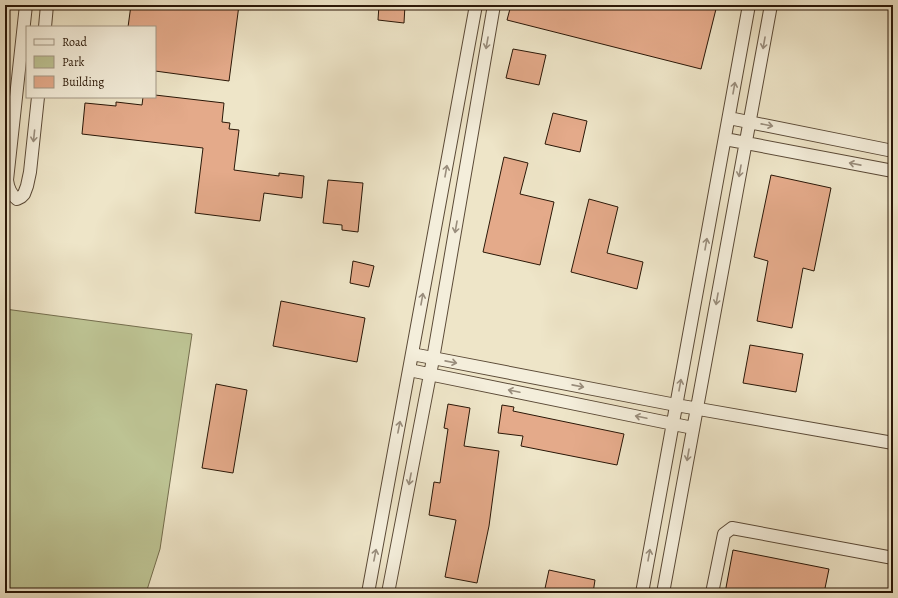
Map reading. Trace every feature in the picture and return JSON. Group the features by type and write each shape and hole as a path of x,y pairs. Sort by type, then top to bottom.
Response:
{"street":[{"path":"26,5 6,180 9,190 17,199 21,198 24,194 30,172 38,98"},
{"path":"45,26 47,5"},
{"path":"368,593 476,5"},
{"path":"388,593 433,358 494,5"},
{"path":"642,593 749,5"},
{"path":"663,593 771,5"},
{"path":"729,118 893,151"},
{"path":"725,139 893,171"},
{"path":"412,354 696,409 893,443"},
{"path":"409,370 693,428"},
{"path":"712,593 724,534 732,528 893,558"}],"green space":[{"path":"5,309 192,334 160,549 146,593 5,593"}],"building":[{"path":"131,5 239,5 229,81 156,71 156,26 128,26"},
{"path":"379,5 405,5 404,23 378,20"},
{"path":"511,5 717,5 701,69 507,20"},
{"path":"513,49 546,55 539,85 506,78"},
{"path":"156,95 224,103 222,122 230,123 229,129 239,130 234,170 279,176 279,173 304,176 302,198 264,193 260,221 195,213 203,148 82,134 85,103 116,106 116,102 142,105 143,98 156,98"},
{"path":"553,113 587,121 580,152 545,144"},
{"path":"504,157 528,163 520,194 554,202 540,265 483,252"},
{"path":"771,175 831,188 814,271 803,268 792,328 757,321 768,261 754,257"},
{"path":"328,180 363,183 358,232 342,230 342,225 323,223"},
{"path":"589,199 618,207 607,253 643,262 637,289 571,272"},
{"path":"353,261 374,266 369,287 350,283"},
{"path":"281,301 365,318 357,362 273,346"},
{"path":"750,345 803,354 796,392 743,383"},
{"path":"216,384 247,390 233,473 202,468"},
{"path":"448,404 470,408 464,446 499,451 489,526 477,583 445,577 456,520 429,515 434,482 440,483 448,429 444,428"},
{"path":"502,405 514,407 513,411 624,434 617,465 521,446 523,436 498,433"},
{"path":"733,550 829,569 824,593 725,593"},
{"path":"549,570 595,580 593,593 544,593"}]}
